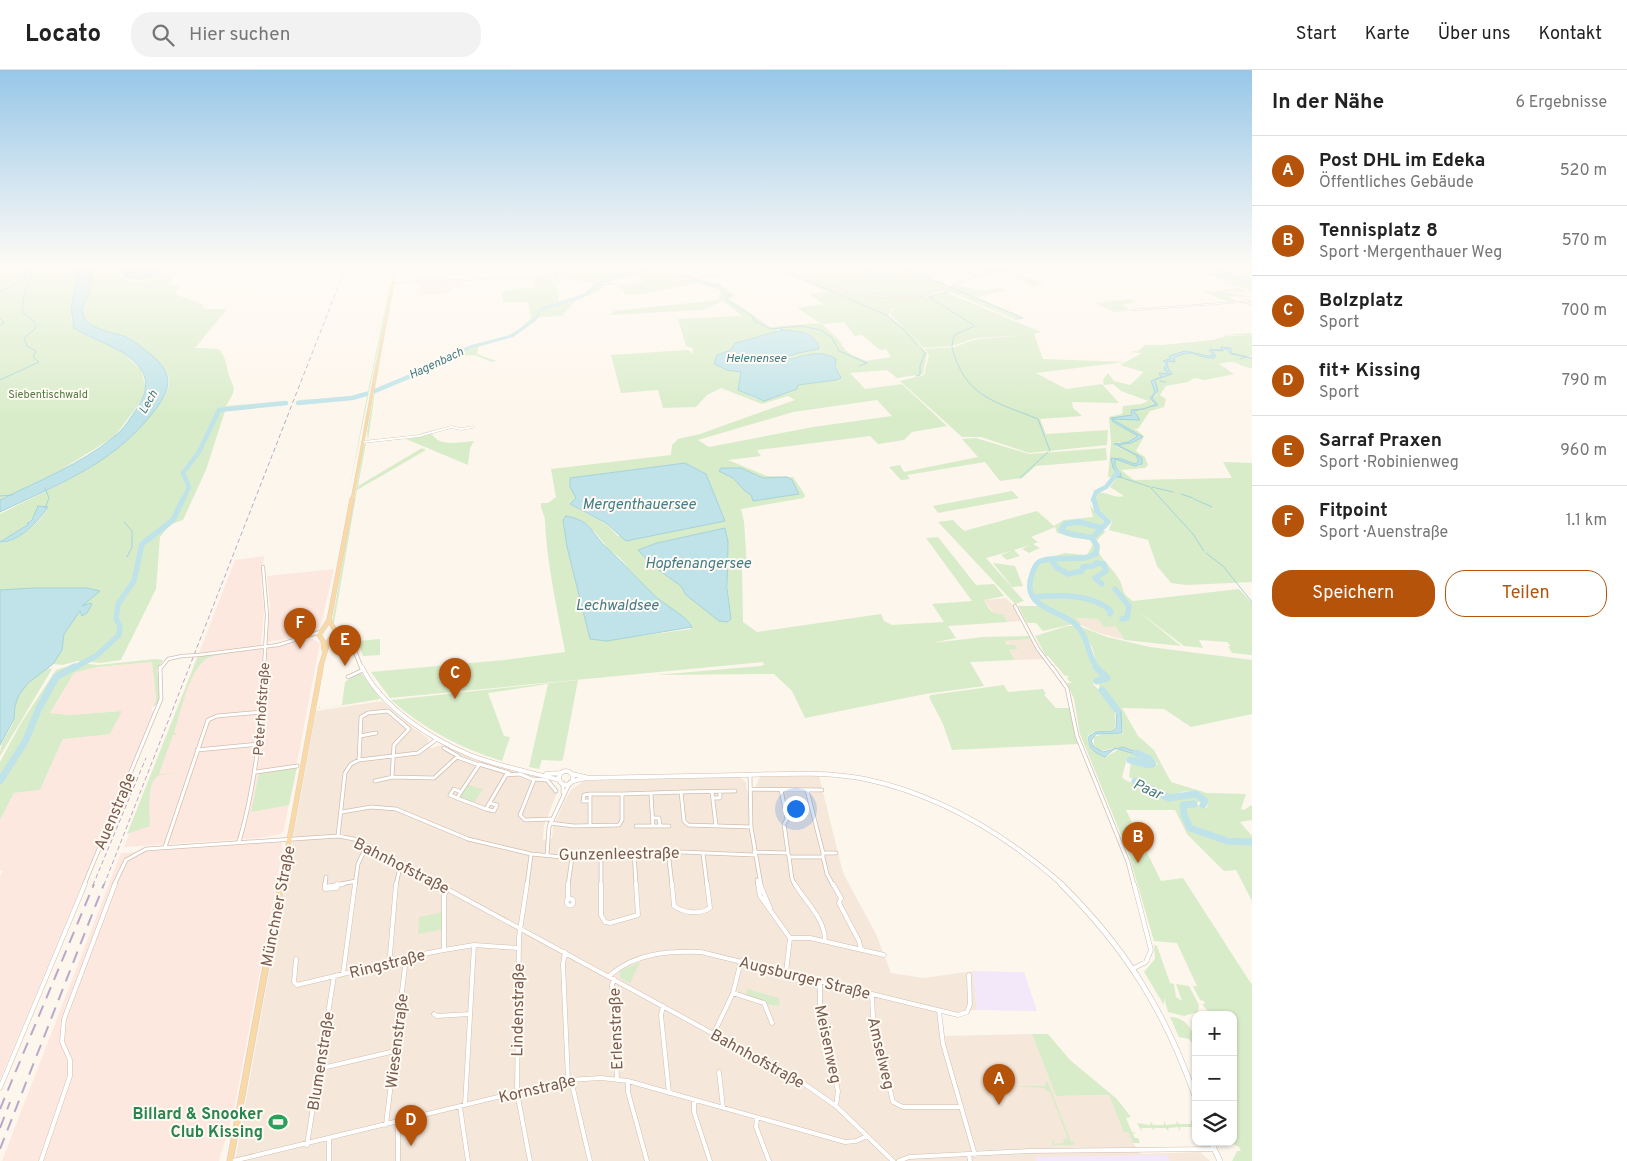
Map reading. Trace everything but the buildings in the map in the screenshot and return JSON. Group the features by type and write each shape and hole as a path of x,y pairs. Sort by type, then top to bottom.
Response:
{"main road":[{"path":"333,637 320,638 329,620 387,315"},
{"path":"322,631 335,630 329,620"},
{"name":"Münchner Straße","path":"232,1161 324,652 335,630"},
{"name":"Münchner Straße","path":"320,638 324,652"}],"street":[{"path":"363,442 419,436 451,427 461,429 473,427"},
{"name":"Peterhofstraße","path":"239,842 256,772 260,744 267,609 263,566"},
{"path":"1015,606 1038,649 1067,688 1077,736 1114,822 1128,862 1151,950 1150,958 1145,964 1134,968"},
{"path":"335,630 348,636 363,670 376,690 391,706 413,724 437,739 482,760 543,774 561,782 589,778 819,774 869,780 907,790 963,813 1023,850 1063,884 1102,924 1134,968 1173,1038 1192,1088"},
{"name":"Auenstraße","path":"0,1088 161,699 160,667 168,659 266,646 300,639 322,631"},
{"path":"333,637 343,636 351,641"},
{"name":"Auenstraße","path":"300,639 320,638"},
{"path":"348,677 363,670"},
{"path":"165,847 206,724 211,718 262,712"},
{"path":"359,760 362,715 390,712 409,729 395,744 391,774 393,778"},
{"path":"360,736 376,734"},
{"path":"338,836 345,773 351,764 359,760 421,752 437,739"},
{"path":"198,750 260,744"},
{"path":"444,748 479,764 533,779 547,780 556,790"},
{"path":"374,781 393,778 436,777 458,756"},
{"path":"457,798 479,764"},
{"name":"Peterhofstraße","path":"256,772 297,766"},
{"path":"543,774 566,772 589,778"},
{"path":"486,809 505,776 510,773"},
{"path":"561,773 563,794"},
{"path":"547,855 551,821 563,794 574,777 572,774"},
{"path":"750,775 751,827 758,878 770,908 790,938 786,972"},
{"path":"533,779 531,791 520,815 524,820 590,826 621,824 622,794"},
{"path":"461,792 454,789 450,795 494,811 497,805 489,803"},
{"path":"751,789 822,790"},
{"path":"781,790 792,879 801,896 808,900 825,932 825,941"},
{"path":"807,790 827,874 840,898 839,903 859,941 860,950"},
{"path":"590,801 583,801 584,794 651,795 681,792 734,791"},
{"path":"681,792 686,824 751,827"},
{"path":"712,792 716,826"},
{"path":"713,798 720,798 720,792"},
{"path":"590,794 590,826"},
{"path":"651,795 652,826"},
{"name":"Gunzenleestraße","path":"342,812 371,808 396,809 475,842 532,854 572,858 668,851 702,854 823,855 836,853"},
{"path":"652,818 660,818 660,826"},
{"path":"636,826 669,826"},
{"name":"Bahnhofstraße","path":"41,1161 70,1076 70,1060 62,1042 64,1019 120,870 134,854 144,850 165,847 338,836 366,845 402,864 794,1078 836,1106 893,1161"},
{"path":"343,974 360,858 366,845"},
{"path":"668,851 674,906 681,910 703,912 710,908 702,854"},
{"path":"601,856 601,915 606,922 610,923 638,915 634,852"},
{"name":"Lindenstraße","path":"530,1161 517,1092 518,948 532,854"},
{"path":"568,900 568,875 572,858"},
{"path":"392,960 390,955 396,877 402,864"},
{"path":"326,876 325,889 337,888 337,884 356,881"},
{"name":"Ringstraße","path":"296,959 295,984 343,974 392,960 444,950 444,896 447,888"},
{"path":"790,938 803,937 825,941 884,956"},
{"path":"444,950 474,945 518,948"},
{"path":"468,1161 462,1106 474,945"},
{"path":"565,952 563,964 569,1079 590,1161"},
{"name":"Augsburger Straße","path":"609,976 627,961 665,952 701,952 958,1015 967,1012 970,1004 968,975"},
{"name":"Wiesenstraße","path":"386,1125 406,957"},
{"path":"714,1033 733,993 741,961"},
{"name":"Blumenstraße","path":"306,1145 334,976"},
{"name":"Erlenstraße","path":"614,979 612,985 617,1079"},
{"name":"Meisenweg","path":"820,981 820,1013 838,1091 836,1106"},
{"path":"733,993 764,1003 772,1023"},
{"name":"Amselweg","path":"872,994 873,1018 893,1102 903,1107 961,1107"},
{"path":"663,1006 661,1015 669,1093"},
{"path":"939,1011 943,1044 975,1155"},
{"path":"434,1014 437,1016 470,1014"},
{"path":"318,1069 395,1051"},
{"path":"719,1072 724,1108"},
{"name":"Kornstraße","path":"232,1161 261,1158 569,1079 617,1079 628,1081 849,1142 867,1136"},
{"path":"628,1081 628,1092 648,1161"},
{"path":"694,1100 694,1112 710,1161"},
{"path":"757,1118 756,1127 769,1161"},
{"path":"398,1122 398,1161"},
{"path":"329,1161 330,1139"},
{"path":"1213,1146 1220,1161"},
{"path":"899,1161 908,1157 1030,1151 1214,1149"},
{"path":"968,1155 970,1161"}],"shaded area":[{"path":"264,556 261,582 264,610 261,647 313,639 320,643 284,830 280,834 260,838 124,847 235,560"},
{"path":"334,569 320,628 309,635 267,642 270,607 267,576"},
{"path":"1006,598 1014,606 1021,621 1008,622 1003,614 995,615 984,600"},
{"path":"1075,618 1098,619 1115,626 1125,640 1096,632 1081,625"},
{"path":"1031,639 1045,659 1015,660 1009,650 1017,649 1005,641"},
{"path":"152,662 156,699 151,710 154,712 0,1080 0,876 3,871 0,870 0,820 14,793 40,790 63,739 121,711 69,715 50,713 74,673 97,667"},
{"path":"382,701 400,718 429,739 427,746 432,748 441,745 483,763 548,779 558,790 544,826 543,840 552,839 553,827 564,802 571,790 584,781 739,777 746,782 747,791 752,793 760,777 819,776 843,873 876,934 891,973 924,978 973,971 977,1010 972,1010 962,1016 941,1013 941,1036 1032,1034 1056,1096 1112,1095 1133,1143 1141,1154 1200,1152 1210,1161 235,1161 316,711"},
{"path":"282,842 283,848 234,1110 219,1161 2,1161 121,853"},
{"path":"973,971 1024,972 1037,1011 977,1010"},
{"path":"1167,1155 1170,1161 1036,1161 1035,1157"}],"green space":[{"name":"Siebentischwald","path":"0,315 71,315 71,320 97,340 112,346 126,356 141,370 146,388 142,400 114,437 59,471 0,500"},
{"path":"83,315 222,315 195,348 219,349 223,354 234,389 226,406 286,401 284,405 225,411 206,470 183,520 171,524 160,537 156,589 121,660 100,663 78,661 62,665 0,658 0,543 13,540 27,531 45,514 48,508 39,512 27,522 29,524 0,542 0,514 63,483 119,447 153,412 168,390 168,375 155,358 141,346 126,337 96,327 86,320"},
{"path":"384,315 386,315 365,423 362,437 383,323 348,496 367,396 297,404 298,400 353,397 368,391"},
{"path":"530,315 563,315 539,317 516,335 478,347 477,354 496,361 492,362 474,355 459,356 375,392 368,440 415,435 403,439 366,443 358,486 422,448 426,450 357,490 334,623 332,622 364,444 368,441 367,432 385,331 375,389 443,361 466,347 505,337 521,328 531,318"},
{"path":"741,315 753,315 770,327 820,323 808,315 889,315 909,332 927,353 923,374 897,378 887,370 850,373 865,389 902,384 947,426 912,432 904,440 878,444 870,436 757,450 761,456 728,460 767,476 793,477 805,495 804,498 741,509 744,521 747,567 742,568 743,622 757,632 881,614 884,621 892,625 944,622 932,604 972,601 926,538 938,537 976,585 994,584 1004,596 984,600 991,611 996,614 1003,614 1008,622 948,626 956,638 932,643 983,637 1028,636 1031,639 1005,641 1007,644 1015,645 1018,649 1009,650 1015,660 970,662 984,686 925,694 805,718 792,691 774,674 656,675 760,666 764,665 763,662 390,698 371,672 504,660 565,652 550,570 545,519 541,505 541,503 548,503 556,497 551,469 671,455 672,445 678,439 700,434 795,400 788,396 762,404 721,388 707,395 696,407 663,408 658,390 621,393 611,355 688,350 694,354 692,349 695,349 686,346 678,319 742,316","holes":["844,322 855,336 862,335 880,350 886,349 891,357 866,361 852,355 845,350 839,340 822,324","776,329 808,333 817,341 819,349 780,359 821,353 830,355 840,374 836,380 797,385 774,397 763,400 750,396 744,391 741,383 742,372 720,368 717,355 731,350 739,341 780,332","877,400 892,416 813,427 709,447 698,440 793,412","685,463 706,474 719,506 618,536 606,524 571,505 576,498 570,478","722,468 741,468 763,478 787,477 793,495 753,501 751,495","569,516 584,523 595,532 609,550 619,557 644,586 690,623 691,629 618,639 590,639 567,547 563,520","725,528 728,542 726,562 730,615 686,595 681,586 653,566 638,550 657,543"]},
{"path":"891,315 1000,315 1041,332 1034,334 1043,359 1125,362 1036,373 1066,389 1102,384 1119,403 1072,402 1073,408 1082,416 1040,419 1046,434 1108,430 1107,445 1029,453 981,437 962,437 900,381 924,375 929,355 925,349 954,347 977,339 1029,335 976,338 952,346 924,348"},
{"path":"1004,315 1022,317 1014,319"},
{"path":"1252,333 1251,336 1225,335"},
{"path":"1226,336 1252,336 1252,356 1244,356 1252,358 1252,368 1234,362 1225,362 1219,364 1234,374 1205,380 1194,378 1188,382 1166,386 1160,395 1166,399 1164,407 1150,411 1138,429 1134,428 1144,436 1136,451 1145,457 1148,465 1145,468 1121,470 1134,480 1232,478 1223,462 1252,463 1252,582 1186,585 1171,583 1157,566 1148,540 1109,530 1112,522 1095,505 1098,493 1117,497 1124,496 1110,487 1117,477 1121,476 1115,466 1115,459 1140,466 1142,461 1139,456 1118,445 1131,443 1143,437 1112,419 1117,417 1111,418 1113,423 1138,435 1128,442 1118,442 1115,446 1136,455 1139,461 1135,464 1122,459 1111,458 1113,468 1117,473 1113,477 1108,477 1111,443 1109,417 1122,414 1123,406 1141,404 1148,401 1121,391 1113,384 1104,385 1103,380 1108,373 1114,381 1130,385 1144,372 1120,365 1142,353 1129,352 1138,351 1145,345 1213,340","holes":["1216,349 1211,351 1216,355 1213,358 1186,352 1167,361 1168,368 1172,374 1154,381 1157,395 1152,398 1158,405 1151,406 1156,404 1150,398 1155,392 1151,381 1161,377 1159,373 1169,374 1163,361 1185,351 1209,356 1213,355 1209,350"]},
{"path":"431,433 439,441 456,443 474,441 470,448 468,465 406,439"},
{"path":"976,438 1029,454 1106,448 1107,460 1036,466 1022,478 1000,481 985,462 907,475 910,479 901,480 889,467 900,465 904,472 978,457 962,439"},
{"path":"1012,491 1019,498 938,513 933,506"},
{"path":"1090,505 1104,523 1101,527 1105,532 1097,540 1100,547 1099,553 1117,575 1124,593 1129,598 1133,601 1239,589 1252,603 1252,655 1232,653 1228,646 1231,646 1227,642 1199,640 1203,648 1184,646 1138,611 1181,646 1125,640 1115,626 1104,627 1098,619 1076,618 1082,625 1078,625 1040,605 1036,598 1033,597 1029,582 1039,560 1065,553 1087,555 1093,544 1090,540 1057,533 1055,527 1031,537 1038,542 1033,544 1040,548 1029,553 1022,549 1030,545 1014,550 1020,556 1007,560 1001,555 1011,551 986,558 1024,601 1015,604 938,522 953,520 964,531 1037,511 1054,526 1064,520 1093,517"},
{"path":"993,563 1015,566 1023,586 1012,587"},
{"path":"1032,597 1048,612 1073,624 1043,631 1036,623 1027,623 1018,606 1038,606"},
{"path":"1067,626 1074,626 1082,634 1089,649 1092,666 1106,678 1096,678 1093,684 1112,704 1115,714 1114,730 1094,732 1088,735 1088,743 1092,749 1106,757 1119,749 1143,756 1151,762 1145,763 1127,758 1122,777 1124,779 1144,785 1168,799 1176,799 1187,795 1201,798 1204,802 1189,802 1180,807 1187,826 1225,841 1252,844 1252,901 1236,870 1224,871 1187,834 1175,810 1126,810 1161,881 1183,878 1252,985 1252,1161 1232,1161 1237,1151 1241,1151 1237,1146 1237,1011 1208,1011 1202,1004 1205,1004 1204,1001 1200,1000 1193,986 1197,986 1177,943 1154,941 1128,852 1080,734 1074,699 1067,683 1072,683 1067,679 1069,676 1065,676 1046,656 1035,636"},
{"path":"1079,626 1107,637 1150,647 1252,660 1252,714 1191,727 1164,709 1122,708 1138,736 1154,750 1171,782 1207,793 1246,794 1241,809 1244,810 1252,805 1252,820 1240,822 1252,836 1252,840 1222,837 1190,826 1184,806 1195,804 1207,808 1208,801 1200,795 1186,791 1172,797 1129,777 1131,761 1153,767 1158,764 1150,757 1122,747 1100,751 1094,746 1094,737 1103,734 1123,734 1122,725 1117,707 1099,686 1099,682 1108,678 1095,665 1092,647"},
{"path":"380,639 380,655 363,656 358,641"},
{"path":"253,649 210,657 200,665 190,682 183,703 174,733 178,734 173,735 159,774 186,773 161,775 154,779 150,792 150,826 127,834 198,656"},
{"path":"155,659 163,660 157,670 160,685 159,700 153,707 156,699 152,662 97,667 74,673 50,713 69,715 122,711 110,734 63,739 40,790 14,793 0,820 0,783 29,734 39,710 59,674 49,686 25,739 0,779 0,762 21,723 56,670 78,663 98,665"},
{"path":"46,668 52,669 0,756 3,741 14,720 17,698 28,683"},
{"path":"359,673 362,674 380,699 320,709 342,705 345,682"},
{"path":"578,680 563,759 561,761 542,760 539,769 529,767 548,684 488,693 504,736 510,737 502,761 457,744 416,720 391,700"},
{"path":"1004,685 1008,692 1043,689 1046,694 1044,695 1056,708 1070,708 1078,744 952,750 943,724 929,697 931,695"},
{"path":"297,767 289,805 251,812 259,773"},
{"path":"468,785 483,789 474,803 459,797"},
{"path":"444,912 444,929 418,934 419,917"},
{"path":"1154,945 1157,946 1170,983 1174,984 1176,997 1182,1001 1176,984 1189,986 1199,1005 1198,1011 1192,1011 1192,1014 1184,1016 1168,1012 1164,998 1164,1005 1144,972 1155,959"},
{"path":"640,962 630,983 620,978 620,971"},
{"path":"747,989 779,998 780,1005 768,1005 746,995"},
{"path":"1170,1017 1181,1020 1192,1031 1192,1043 1189,1039 1179,1037"},
{"path":"1032,1034 1048,1034 1070,1060 1117,1099 1131,1117 1126,1118 1132,1132 1136,1133 1133,1134 1135,1138 1138,1138 1140,1143 1133,1143 1128,1132 1124,1132 1109,1095 1056,1096"},
{"path":"1047,1080 1071,1142 1075,1142 1073,1145 1053,1145 1052,1139 1055,1144 1064,1143 1063,1139 1068,1139 1050,1092 1044,1088 1012,1086 1045,1086"},
{"path":"1191,1120 1192,1127 1180,1127 1180,1131 1178,1127 1168,1128 1169,1131 1165,1128 1154,1128 1154,1131 1152,1128 1141,1128 1142,1132 1137,1123 1150,1125 1151,1122 1153,1125 1164,1125 1164,1121 1166,1125 1176,1124 1177,1121 1179,1124 1191,1124"}],"water":[{"name":"Lech","path":"72,315 83,315 90,324 102,330 121,335 138,344 155,358 166,373 168,380 164,396 159,405 135,433 100,461 82,472 0,512 0,500 88,456 114,437 130,419 144,394 146,385 144,376 136,363 120,351 74,328"},
{"name":"Helenensee","path":"783,330 810,335 814,338 819,349 780,359 815,354 829,355 836,359 835,366 841,378 798,385 797,389 764,401 738,390 741,372 727,370 714,364 717,355 731,350 735,343"},
{"path":"1221,347 1231,348 1231,353 1252,358 1231,354 1226,348 1223,351 1212,350 1216,356 1214,358 1187,353 1174,358 1175,362 1167,361 1168,368 1172,374 1155,380 1158,391 1152,398 1158,405 1147,408 1156,404 1150,398 1155,392 1151,381 1161,377 1159,373 1169,374 1164,369 1166,364 1163,361 1170,359 1169,356 1185,351 1209,356 1213,355 1210,349 1222,350"},
{"path":"1141,409 1134,411 1140,420 1112,419 1143,437 1131,443 1118,445 1142,458 1142,464 1135,466 1115,459 1115,466 1121,477 1113,477 1117,473 1113,468 1111,458 1122,459 1135,464 1139,461 1136,455 1114,444 1128,442 1138,436 1113,422 1111,418 1132,415 1131,410"},
{"name":"Mergenthauersee","path":"685,463 706,474 725,521 626,541 606,523 570,504 576,498 570,487 570,478"},
{"path":"721,468 741,468 763,478 787,477 792,480 799,494 753,501 751,495 733,478 719,471"},
{"path":"38,506 48,507 34,524 14,539 0,542 29,524 27,523 32,520"},
{"name":"Lechwaldsee","path":"566,516 582,521 587,525 602,543 658,599 685,619 692,627 607,641 590,639 567,547 563,520"},
{"name":"Hopfenangersee","path":"725,528 728,542 727,588 731,619 727,622 719,621 686,595 681,586 653,566 638,550 657,543"},
{"path":"87,588 100,591 82,606 92,604 87,613 82,616 80,611 64,634 62,650 53,664 28,683 19,695 15,706 14,719 0,745 0,590"},
{"path":"1114,704 1121,712 1122,733 1096,734 1091,741 1094,747 1103,752 1113,749 1105,757 1098,754 1089,744 1089,736 1096,732 1113,731 1116,728 1117,709"},
{"path":"1123,747 1149,757 1156,764 1153,767 1141,762 1151,763 1148,758 1117,749"}],"waterway":[{"path":"25,315 35,322"},
{"name":"Hagenbach","path":"429,368 470,347 512,336 534,320 538,315"},
{"path":"750,315 754,321 771,329 778,328"},
{"path":"886,315 904,330"},
{"path":"952,346 954,335 975,326 957,315"},
{"path":"1015,319 1023,318 1016,315"},
{"path":"0,318 4,323 0,325"},
{"path":"0,380 39,362 33,357 36,351 27,346 24,338 35,329 35,324"},
{"path":"778,328 801,326 821,330 832,338 839,351 867,363 859,366"},
{"path":"778,328 783,330"},
{"path":"905,331 917,345"},
{"path":"952,347 957,364 973,387 995,402 1038,419 1050,451"},
{"path":"916,376 920,375 920,366 925,353 920,348"},
{"name":"Paar","path":"1240,359 1246,357"},
{"name":"Hagenbach","path":"375,391 432,367"},
{"path":"1160,381 1166,382"},
{"name":"Hagenbach","path":"298,403 352,398 366,394"},
{"name":"Hagenbach","path":"183,500 189,487 183,473 199,452 219,410 286,403"},
{"path":"1020,478 1048,452"},
{"name":"Paar","path":"1093,500 1096,492 1106,487 1118,472"},
{"path":"1117,476 1150,487 1193,534 1204,551"},
{"path":"1152,487 1173,492"},
{"path":"45,488 49,498 45,508"},
{"path":"1181,494 1193,498"},
{"path":"0,496 12,495"},
{"name":"Hagenbach","path":"72,669 96,656 119,635 120,626 116,619 118,604 134,581 142,544 173,520 183,499"},
{"name":"Paar","path":"1094,499 1097,511 1108,522 1102,528"},
{"path":"1194,499 1212,507"},
{"path":"124,522 132,531 132,535"},
{"name":"Paar","path":"1092,538 1061,530 1065,524 1079,522 1102,528"},
{"name":"Paar","path":"1092,538 1102,528"},
{"path":"127,557 132,547 132,536"},
{"name":"Paar","path":"1051,559 1085,558 1096,554 1097,546 1092,538"},
{"path":"1206,553 1223,566 1252,602"},
{"name":"Paar","path":"1033,597 1030,585 1035,567 1038,562 1051,559"},
{"name":"Paar","path":"1051,559 1056,567 1068,574 1082,571 1083,567 1093,566 1096,563 1104,564 1106,571 1095,578 1102,584"},
{"name":"Paar","path":"1115,589 1129,606 1127,618 1122,619"},
{"name":"Paar","path":"1033,597 1074,596 1084,598 1103,605 1111,611 1110,614"},
{"name":"Paar","path":"1033,597 1043,606 1068,619 1080,629 1098,669"},
{"name":"Hagenbach","path":"0,781 26,740 38,710 56,677 74,667"},
{"name":"Paar","path":"1097,681 1107,678 1098,669"},
{"name":"Paar","path":"1102,690 1117,710"},
{"name":"Paar","path":"1130,760 1149,765 1152,763 1148,758 1136,753"},
{"name":"Paar","path":"1135,781 1169,798 1196,794 1205,801 1203,805"},
{"name":"Paar","path":"1194,804 1183,805 1184,815 1190,828 1227,841 1252,842"}],"railway":[{"path":"104,885 327,315"},
{"path":"93,885 146,758"},
{"path":"0,1109 94,884"},
{"path":"0,1149 104,884"},
{"path":"0,1128 10,1102"}],"place":[{"name":"Fitpoint","path":"300,649"},
{"name":"Sarraf Praxen","path":"345,666"},
{"name":"Bolzplatz","path":"455,699"},
{"name":"Tennisplatz 8","path":"1138,863"},
{"name":"Post DHL im Edeka","path":"999,1105"},
{"name":"Billard & Snooker Club Kissing","path":"278,1122"},
{"name":"fit+ Kissing","path":"411,1146"}]}
